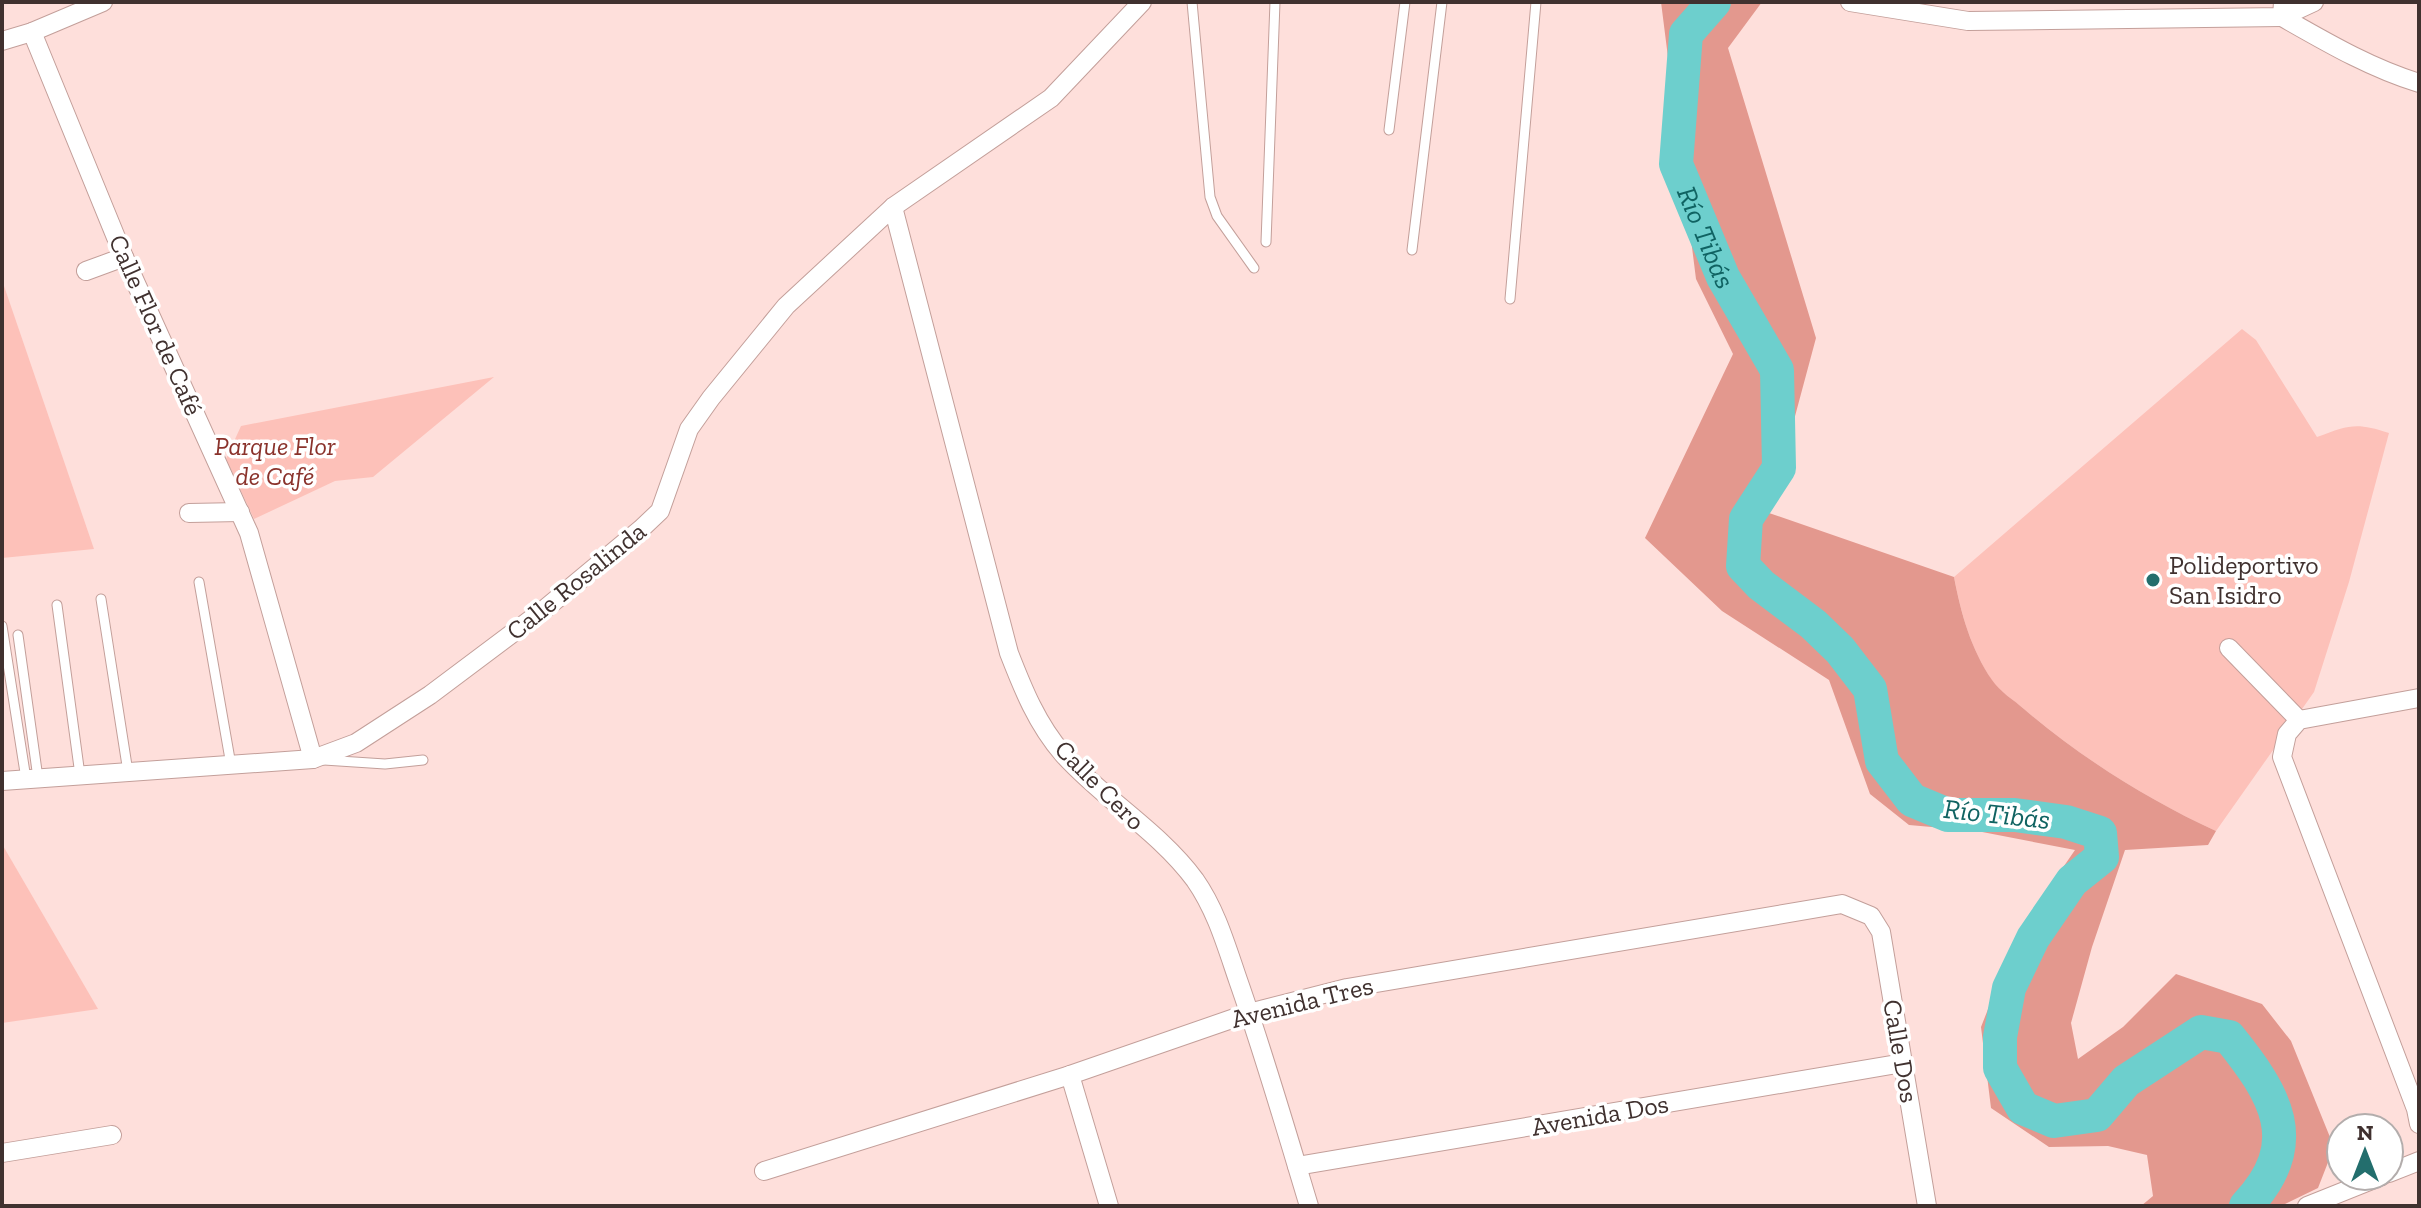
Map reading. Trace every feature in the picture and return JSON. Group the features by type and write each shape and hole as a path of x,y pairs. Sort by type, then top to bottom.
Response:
{"street":[{"path":"2,41 32,32 103,2"},
{"name":"Calle Rosalinda","path":"2,781 313,759 356,743 430,695 546,608 660,511 689,429 786,306 893,207 1051,98 1142,2"},
{"path":"1850,2 1968,21 2282,10 2314,2"},
{"path":"2282,10 2350,55 2419,83"},
{"name":"Calle Flor de Café","path":"32,32 124,257 249,533 313,759"},
{"name":"Calle Cero","path":"893,207 1009,653 1029,706 1061,752 1163,846 1193,878 1213,908 1309,1206"},
{"path":"86,271 124,257"},
{"path":"189,513 240,512"},
{"path":"2229,648 2299,720"},
{"path":"2419,698 2299,720 2287,734 2282,757 2416,1109 2419,1124"},
{"name":"Avenida Tres","path":"764,1171 1070,1075 1249,1013 1378,983 1829,906 1842,904 1855,907"},
{"name":"Calle Dos","path":"1855,907 1871,916 1881,932 1927,1206"},
{"name":"Avenida Dos","path":"1297,1166 1903,1063"},
{"path":"1070,1075 1109,1206"},
{"path":"2,1153 112,1135"},
{"path":"2307,1206 2342,1192"}],"lane":[{"path":"1192,2 1210,197 1217,216 1254,268"},
{"path":"1266,242 1275,2"},
{"path":"1389,130 1405,2"},
{"path":"1412,250 1442,2"},
{"path":"1510,299 1536,2"},
{"path":"199,582 231,765"},
{"path":"101,599 128,772"},
{"path":"57,605 80,775"},
{"path":"2,626 32,778"},
{"path":"18,635 32,778"},
{"path":"313,759 385,764 423,760"}],"green space":[{"path":"3,283 94,549 2,558"},
{"name":"Polideportivo San Isidro","path":"2242,329 2256,340 2317,437 2353,426 2389,433 2349,582 2314,692 2216,831 2116,777 2068,744 1999,689 1973,644 1954,577"},
{"name":"Parque Flor de Café","path":"494,377 373,477 335,481 254,519 226,459 241,426"},
{"path":"2,844 98,1009 2,1023"}],"shaded area":[{"path":"1661,2 1762,2 1728,48 1816,338 1769,513 1954,577 1973,644 1999,688 2092,761 2141,792 2216,831 2208,845 2125,850 2092,947 2071,1023 2078,1059 2123,1027 2176,974 2262,1004 2291,1041 2325,1125 2325,1170 2318,1188 2281,1206 2141,1206 2153,1196 2147,1155 2108,1146 2049,1147 1991,1108 1981,1027 2018,933 2075,850 1977,831 1909,825 1870,794 1829,680 1722,611 1645,538 1733,354 1696,279"}],"waterway":[{"name":"Río Tibás","path":"1714,2 1686,34 1676,164 1723,277 1777,370 1779,468 1746,519 1743,566 1761,585 1813,624 1840,650 1870,689 1882,761 1912,800 1948,815 2015,815 2066,822 2100,833 2102,857 2072,881 2033,938 2009,988 2000,1037 2000,1068 2023,1108 2054,1121 2097,1115 2126,1081 2201,1032 2229,1037 2260,1079 2277,1119 2279,1140 2275,1161 2264,1183 2246,1206"}],"place":[{"name":"Polideportivo San Isidro","path":"2153,580"}]}
